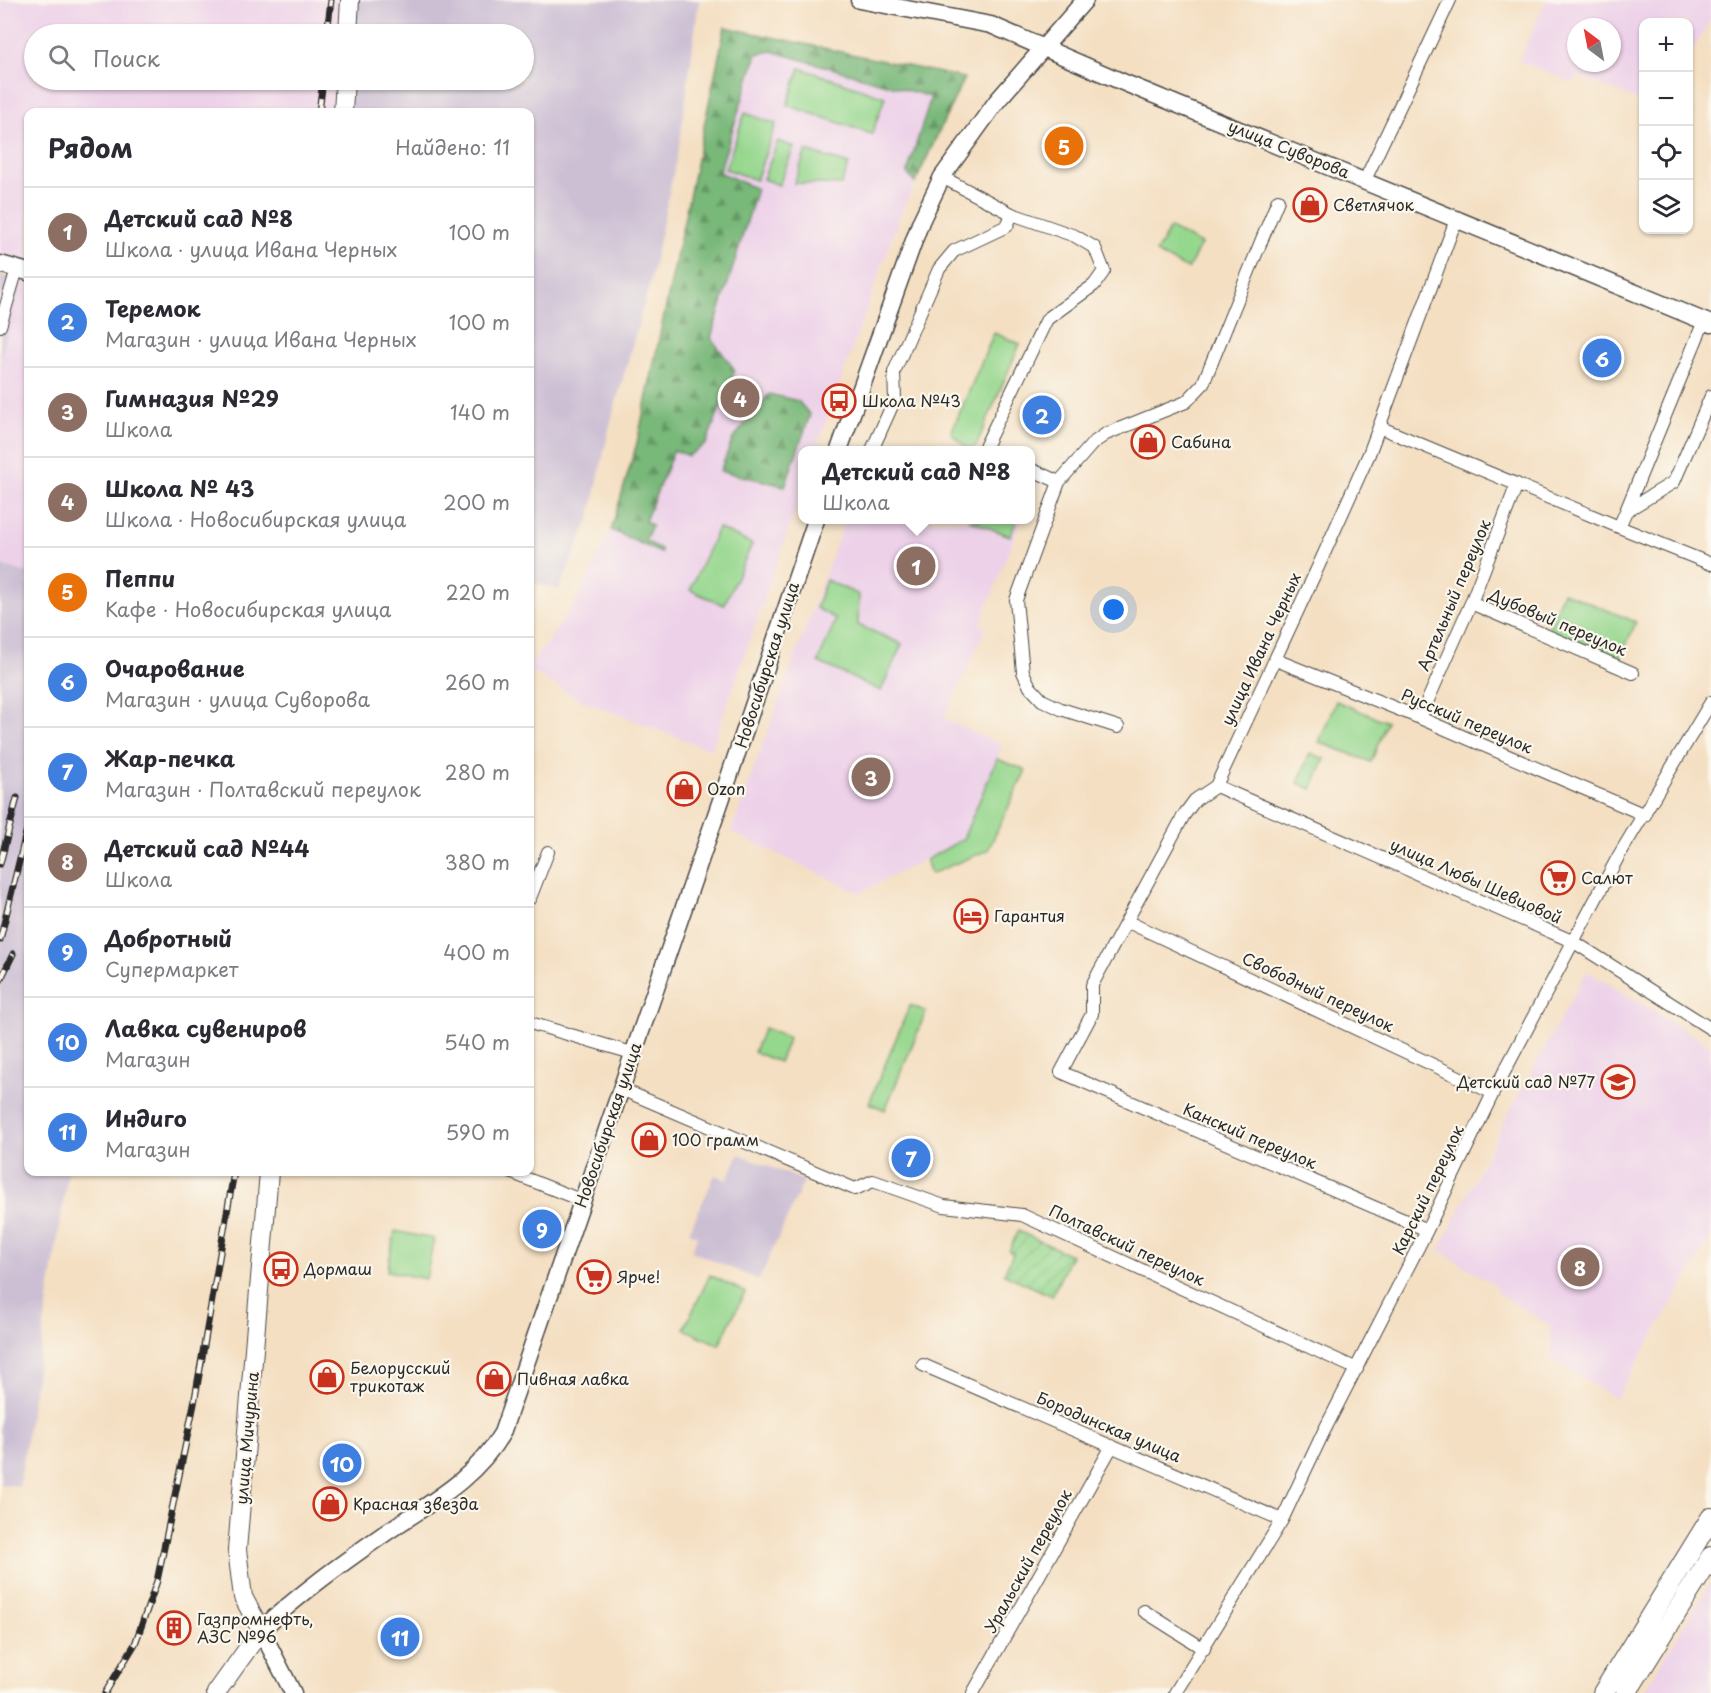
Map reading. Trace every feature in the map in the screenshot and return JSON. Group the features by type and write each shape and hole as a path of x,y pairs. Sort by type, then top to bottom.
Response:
{"main road":[{"path":"349,24 350,0"},
{"path":"343,108 344,90"},
{"name":"улица Мичурина","path":"261,1630 243,1597 237,1550 269,1176"},
{"path":"1602,1693 1711,1518"},
{"path":"1626,1693 1711,1557"},
{"path":"216,1693 261,1630"}],"street":[{"name":"улица Суворова","path":"860,0 991,25 1125,83 1457,217 1708,323"},
{"path":"840,446 921,221 942,177 997,101 1085,0"},
{"path":"1365,180 1450,0"},
{"path":"942,177 1012,213 1075,236 1095,248 1104,272 1094,285 1047,319 987,446"},
{"path":"1118,727 1061,709 1042,700 1030,687 1023,672 1016,600 1059,482 1093,443 1106,434 1186,402 1203,384 1278,200"},
{"path":"874,446 895,399 894,372 939,269 954,251 1007,226 1012,213"},
{"name":"улица Ивана Черных","path":"1061,1072 1092,1014 1092,985 1113,942 1128,922 1184,816 1196,800 1216,786 1275,660 1379,427 1457,217"},
{"path":"0,264 23,271 0,327"},
{"path":"1619,527 1708,323"},
{"path":"1626,511 1674,482 1711,396"},
{"path":"1379,427 1711,564"},
{"path":"1035,471 1059,482"},
{"name":"Артельный переулок","path":"1420,718 1471,603 1517,484"},
{"name":"Новосибирская улица","path":"261,1630 312,1585 469,1476 492,1450 510,1414 814,524"},
{"name":"Дубовый переулок","path":"1471,603 1633,673"},
{"name":"Русский переулок","path":"1275,660 1420,718 1645,815"},
{"name":"Карский переулок","path":"1175,1693 1282,1520 1493,1093 1614,864 1711,702"},
{"name":"улица Любы Шевцовой","path":"1216,786 1574,942 1711,1029"},
{"path":"534,888 548,852"},
{"name":"Свободный переулок","path":"1128,922 1493,1093"},
{"path":"534,1024 632,1053"},
{"name":"Канский переулок","path":"1061,1072 1427,1230"},
{"name":"Полтавский переулок","path":"621,1089 855,1189 873,1181 944,1206 1022,1215 1358,1369"},
{"path":"520,1176 583,1201"},
{"name":"Бородинская улица","path":"923,1365 1282,1520"},
{"name":"Уральский переулок","path":"973,1693 1112,1446"},
{"path":"1143,1611 1204,1648"},
{"name":"улица Мичурина","path":"261,1630 293,1693"}],"shaded area":[{"path":"0,0 343,0 342,24 24,24 24,90 336,90 335,108 24,108 24,262 0,255"},
{"path":"355,0 699,0 680,141 650,283 610,424 590,517 559,590 535,583 534,586 534,108 349,108 350,90 534,90 534,24 354,24"},
{"path":"1546,0 1711,0 1711,19 1693,50 1693,18 1639,18 1639,100 1576,76 1573,83 1519,61"},
{"path":"725,27 964,78 900,215 817,446 798,446 798,502 711,750 580,700 534,672 534,660 574,605 611,530 637,443"},
{"path":"0,275 22,281 0,359"},
{"path":"22,281 24,282 24,572 0,565 0,359"},
{"path":"844,524 1019,524 980,625 986,628 944,719 1002,745 983,796 963,839 860,893 731,832"},
{"path":"0,565 24,572 24,1176 67,1176 19,1486 0,1484"},
{"path":"1587,971 1711,1046 1711,1237 1616,1399 1553,1360 1549,1326 1499,1294 1495,1285 1439,1250 1506,1118"},
{"path":"739,1154 804,1181 759,1280 691,1251 698,1236 689,1232 715,1175 727,1180"},
{"path":"1711,1582 1711,1693 1643,1693"}],"green space":[{"path":"725,27 964,78 915,183 907,173 931,97 772,51 757,54 719,172 757,189 711,338 735,370 706,444 688,456 674,450 645,521 652,525 645,541 661,549 661,553 611,530 637,443"},
{"path":"800,68 885,97 872,134 787,105"},
{"path":"745,113 776,124 756,180 725,169"},
{"path":"778,141 794,147 779,185 763,179"},
{"path":"806,151 849,164 841,185 794,183"},
{"path":"1170,228 1201,244 1188,269 1156,253"},
{"path":"994,333 1020,344 976,446 965,446 951,433"},
{"path":"769,394 798,401 810,415 785,486 720,471 733,439"},
{"path":"979,524 1015,524 1010,536"},
{"path":"718,528 752,544 724,605 690,590"},
{"path":"826,580 859,595 858,625 902,644 881,691 818,662 836,619 816,608"},
{"path":"1563,592 1636,622 1620,659 1548,629"},
{"path":"1336,701 1387,722 1371,762 1319,742"},
{"path":"1310,753 1325,759 1312,789 1298,783"},
{"path":"997,759 1026,770 988,850 931,874 926,860 963,839"},
{"path":"910,1005 926,1012 885,1110 869,1103"},
{"path":"764,1028 789,1038 779,1062 754,1052"},
{"path":"395,1231 434,1239 426,1279 387,1271"},
{"path":"1018,1231 1071,1255 1052,1296 1004,1274 1013,1254 1009,1251"},
{"path":"710,1275 745,1292 719,1345 684,1329"}],"railway":[{"path":"328,24 331,0"},
{"path":"320,108 322,90"},
{"path":"0,864 17,798"},
{"path":"0,940 24,841"},
{"path":"0,981 13,954"},
{"path":"105,1693 135,1644 157,1581 194,1404 233,1176"}],"place":[{"name":"Пеппи","path":"1064,146"},
{"name":"Светлячок","path":"1310,205"},
{"name":"Очарование","path":"1602,358"},
{"name":"Школа № 43","path":"740,398"},
{"name":"Школа №43","path":"839,401"},
{"name":"Теремок","path":"1042,415"},
{"name":"Сабина","path":"1148,442"},
{"name":"Детский сад №8","path":"916,566"},
{"name":"Гимназия №29","path":"871,777"},
{"name":"Ozon","path":"684,789"},
{"name":"Салют","path":"1558,878"},
{"name":"Гарантия","path":"971,916"},
{"name":"Детский сад №77","path":"1618,1082"},
{"name":"100 грамм","path":"649,1140"},
{"name":"Жар-печка","path":"911,1158"},
{"name":"Добротный","path":"542,1229"},
{"name":"Детский сад №44","path":"1580,1267"},
{"name":"Дормаш","path":"281,1269"},
{"name":"Ярче!","path":"594,1277"},
{"name":"Белорусский трикотаж","path":"327,1377"},
{"name":"Пивная лавка","path":"494,1379"},
{"name":"Лавка сувениров","path":"342,1463"},
{"name":"Красная звезда","path":"330,1504"},
{"name":"Газпромнефть, АЗС №96","path":"174,1628"},
{"name":"Индиго","path":"400,1637"}]}
